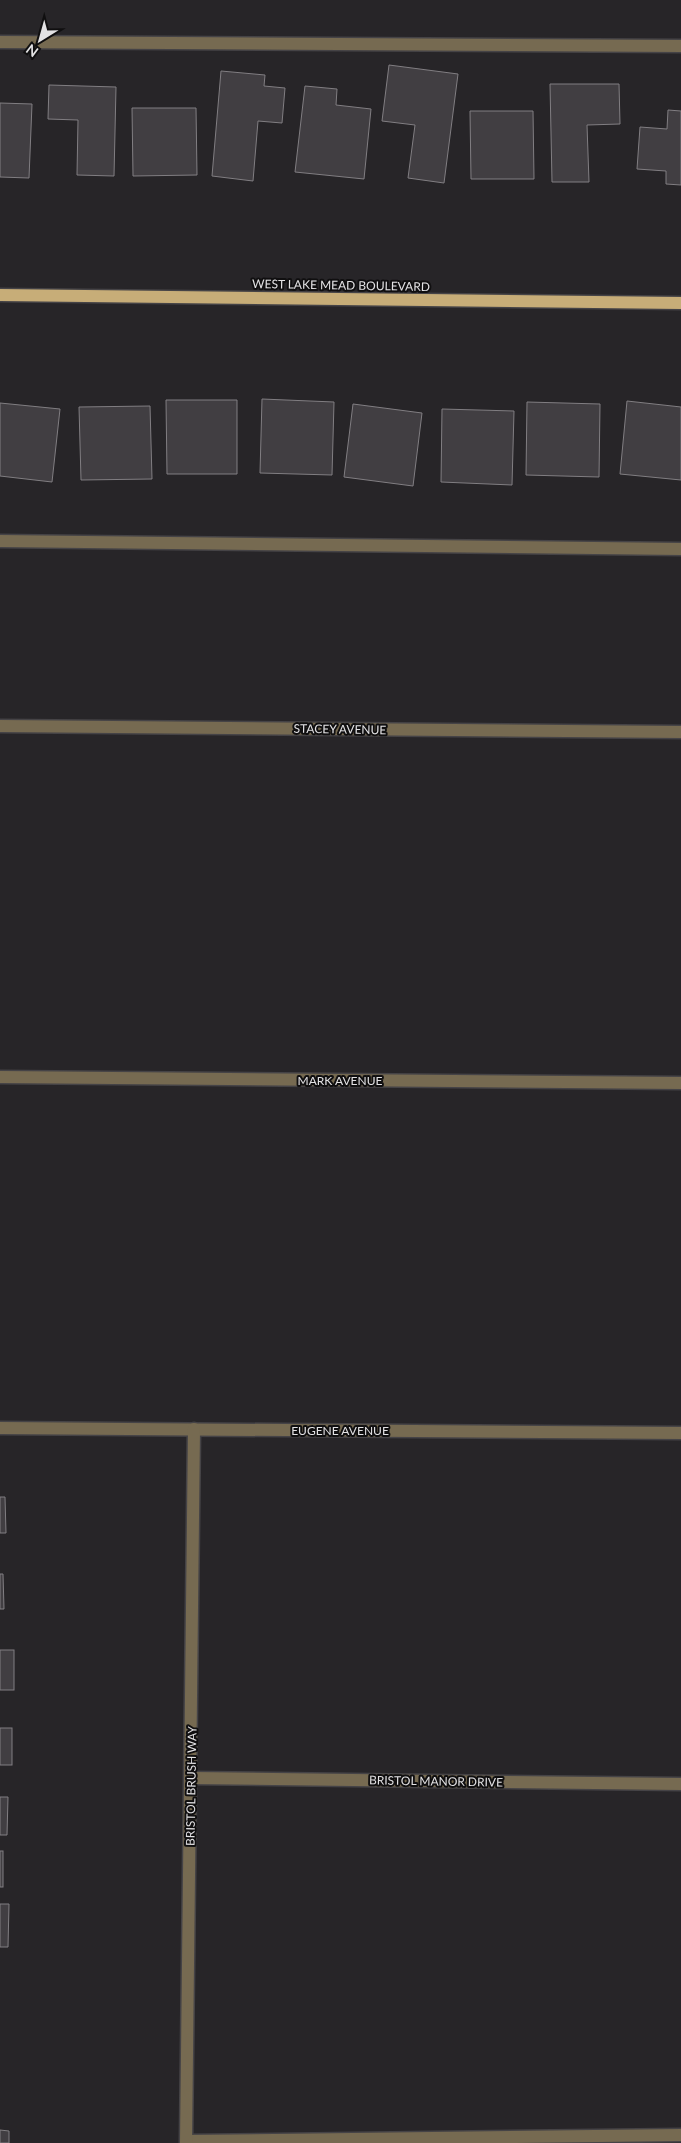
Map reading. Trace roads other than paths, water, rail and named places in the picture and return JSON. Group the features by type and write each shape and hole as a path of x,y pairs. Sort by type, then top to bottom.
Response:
{"main road":[{"name":"WEST LAKE MEAD BOULEVARD","path":"0,295 681,302"}],"street":[{"path":"0,42 681,46"},
{"path":"0,542 681,549"},
{"name":"STACEY AVENUE","path":"0,726 681,732"},
{"name":"MARK AVENUE","path":"0,1077 681,1083"},
{"name":"EUGENE AVENUE","path":"0,1428 681,1433"},
{"name":"BRISTOL BRUSH WAY","path":"186,2142 194,1429"},
{"name":"BRISTOL MANOR DRIVE","path":"191,1778 681,1784"},
{"path":"186,2142 681,2135"}]}
